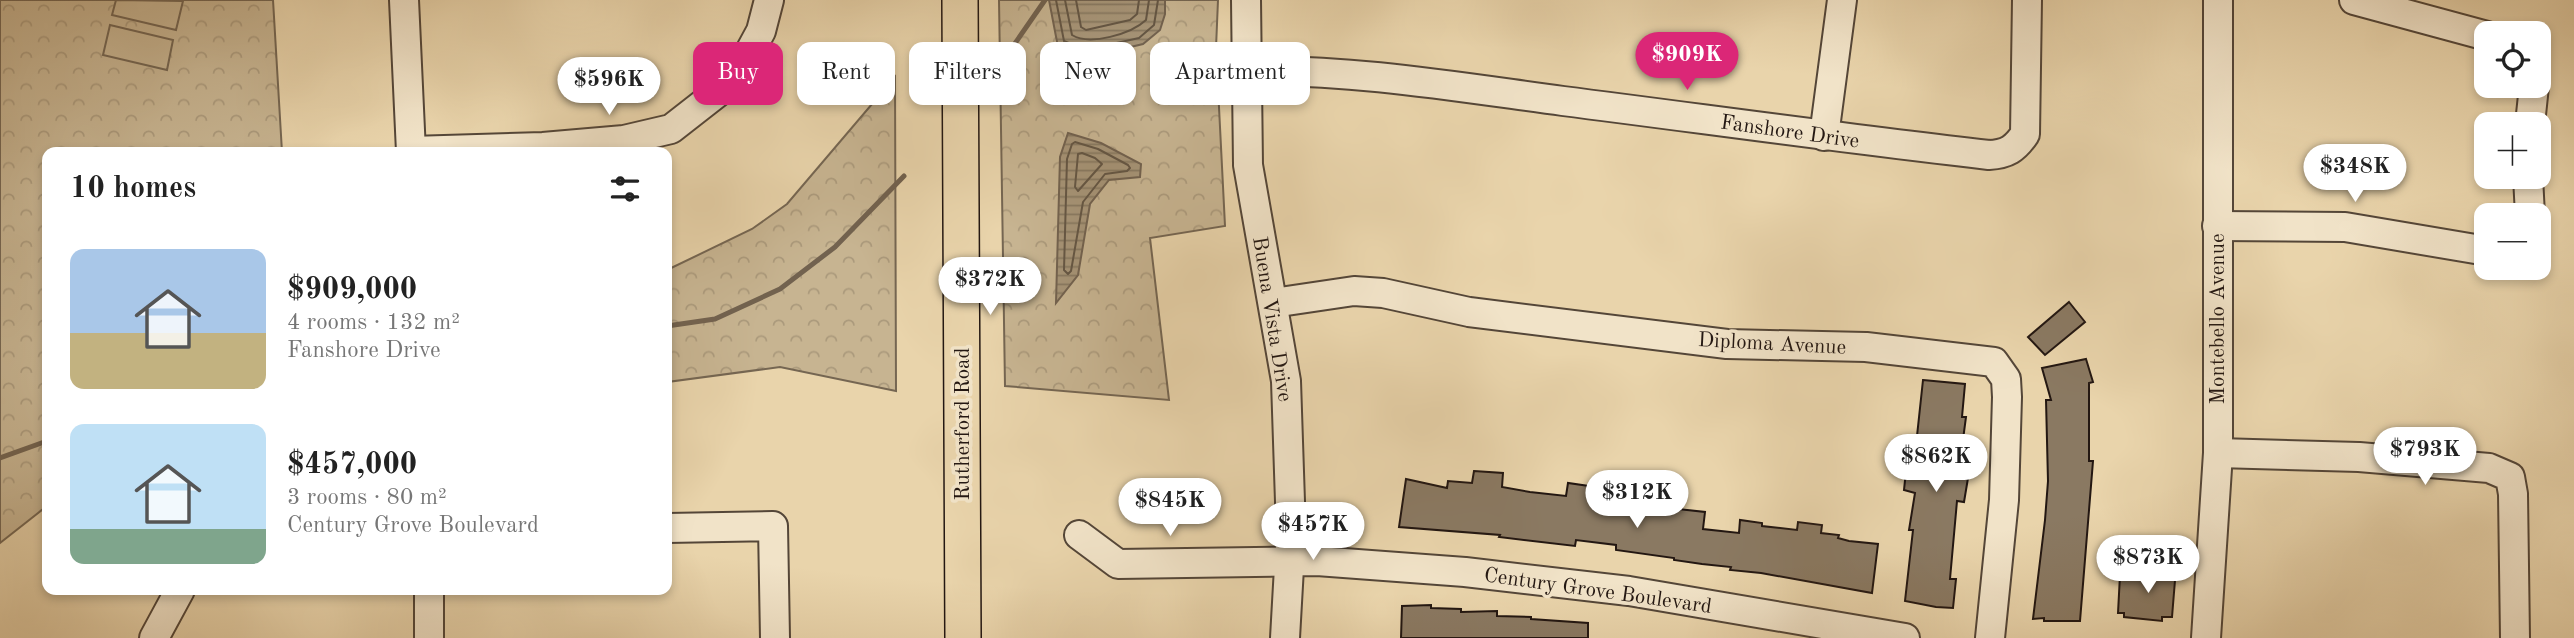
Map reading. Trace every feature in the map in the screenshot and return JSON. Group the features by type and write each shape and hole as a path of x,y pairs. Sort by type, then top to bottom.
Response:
{"main road":[{"name":"Rutherford Road","path":"960,0 963,638"}],"street":[{"path":"404,0 411,147"},
{"path":"543,147 624,140 671,129 735,79 761,32 769,0"},
{"name":"Buena Vista Drive","path":"1246,0 1247,42"},
{"path":"1824,136 1842,0"},
{"name":"Fanshore Drive","path":"1310,70 1824,136 1989,155 2006,154 2025,134 2027,0"},
{"name":"Montebello Avenue","path":"2206,638 2218,453 2218,0"},
{"path":"2354,0 2474,32"},
{"name":"Buena Vista Drive","path":"1247,105 1248,164 1286,381 1291,532 1284,638"},
{"path":"2217,226 2345,227 2474,249"},
{"name":"Diploma Avenue","path":"1273,303 1342,292 1383,292 1469,312 1727,344 1787,347 1866,346 1994,362 2007,379 2007,397 2004,500 1990,638"},
{"path":"2218,453 2359,457 2490,468 2510,477 2513,494 2515,638"},
{"path":"672,528 774,526 775,638"},
{"name":"Century Grove Boulevard","path":"1079,536 1118,564 1289,560 1465,572 1615,590 1905,638"},
{"path":"154,638 177,595"},
{"path":"429,595 429,638"}],"green space":[{"path":"0,0 273,0 282,147 42,147 42,510 0,543"},
{"path":"116,0 183,1 176,30 112,15"},
{"path":"999,0 1218,0 1216,42 1150,42 1150,105 1219,105 1225,226 1150,238 1169,400 1005,386 1001,105 1026,105 1026,42 1000,42"},
{"path":"110,25 173,40 167,70 103,55"},
{"path":"895,77 896,391 780,367 672,381 672,268 752,229 787,204 871,105 895,105"}],"water":[{"path":"1049,0 1165,0 1165,14 1160,30 1143,44 1057,42"},
{"path":"1068,133 1101,143 1141,164 1140,177 1109,180 1090,204 1078,275 1056,303 1060,157"}],"building":[{"path":"2069,302 2085,322 2045,355 2028,337"},
{"path":"2086,359 2093,382 2089,383 2089,461 2093,461 2080,621 2033,619 2048,481 2046,400 2051,400 2042,368"},
{"path":"1923,380 1965,384 1962,417 1966,417 1962,447 1965,447 1961,477 1968,478 1964,502 1957,501 1950,579 1956,579 1953,608 1905,601 1913,530 1909,530 1915,493 1904,490 1906,471 1920,472 1923,436 1917,436"},
{"path":"1474,471 1503,473 1502,487 1530,492 1566,496 1568,483 1616,489 1615,502 1705,512 1703,529 1739,533 1740,520 1762,523 1762,526 1797,530 1798,522 1822,525 1821,533 1839,535 1838,538 1849,541 1878,544 1872,593 1730,570 1731,567 1616,550 1616,545 1576,540 1575,546 1499,537 1500,535 1399,527 1406,479 1447,488 1448,481 1472,483"},
{"path":"2152,566 2176,568 2172,617 2162,617 2162,621 2124,617 2124,613 2118,613 2120,575 2152,575"},
{"path":"1431,605 1431,608 1461,609 1461,612 1497,611 1497,616 1588,623 1588,638 1401,638 1402,606"}],"waterway":[{"path":"1016,42 1045,0"},
{"path":"672,325 715,319 780,289 835,247 904,176"},
{"path":"0,458 42,443"}]}
